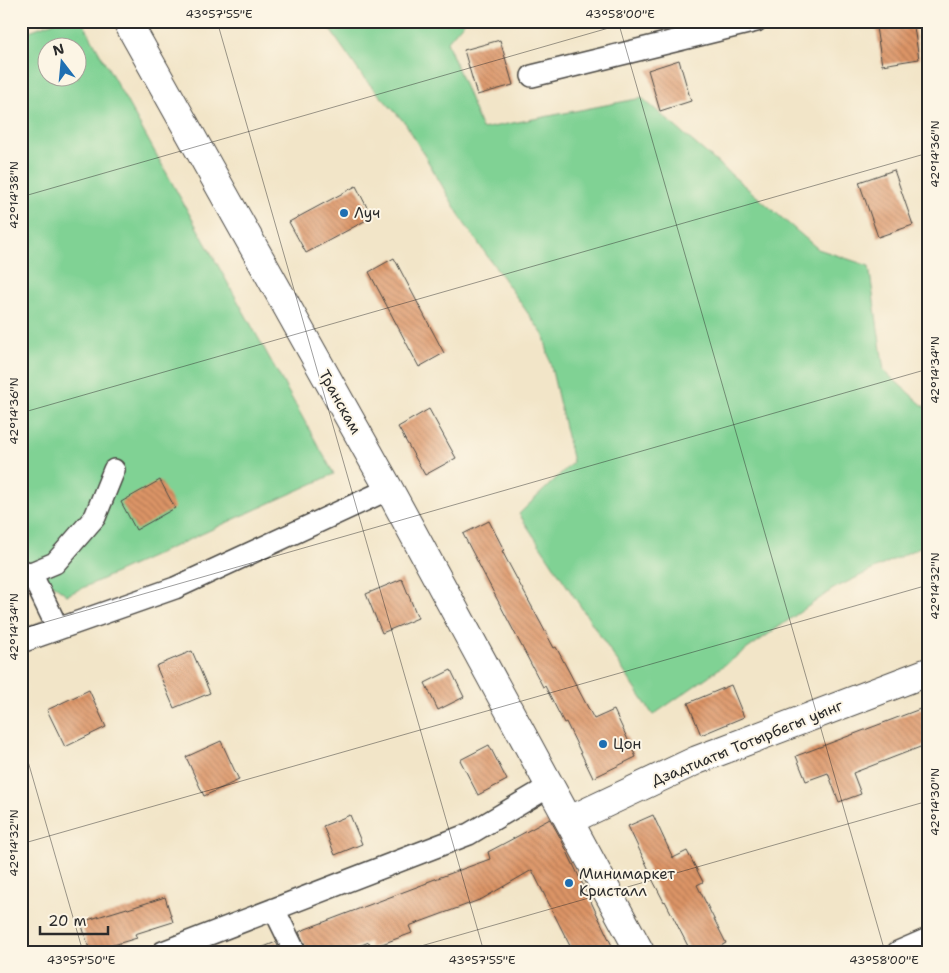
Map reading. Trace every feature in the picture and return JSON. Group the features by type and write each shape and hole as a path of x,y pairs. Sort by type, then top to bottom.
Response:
{"main road":[{"name":"Транскам","path":"127,21 389,489 640,952"},
{"name":"Дзадтиаты Тотырбегы уынг","path":"570,820 697,760 928,672"}],"street":[{"path":"532,76 756,21"},
{"path":"58,629 26,572 55,564 95,517 114,470"},
{"path":"21,642 175,588 389,489"},
{"path":"163,952 468,834 550,786"},
{"path":"274,909 295,952"},
{"path":"898,952 928,939"}],"green space":[{"path":"57,21 82,21 334,474 67,595 21,560 21,34"},
{"path":"324,21 465,21 447,42 482,129 642,98 818,249 869,266 884,371 928,410 928,543 833,589 653,715 519,514 573,462 544,336 464,223 406,124 363,77"}],"building":[{"path":"875,21 913,21 919,59 882,65"},
{"path":"500,40 513,85 477,95 464,50"},
{"path":"679,60 691,101 660,111 648,70"},
{"path":"894,170 913,225 878,237 859,182"},
{"path":"356,186 372,217 306,253 289,222"},
{"path":"394,258 444,353 419,367 369,272"},
{"path":"429,409 456,458 425,475 398,427"},
{"path":"160,480 175,508 136,530 121,502"},
{"path":"489,521 504,550 502,551 594,719 614,710 636,757 593,778 566,722 564,723 545,686 543,687 463,534"},
{"path":"402,579 418,618 382,633 366,594"},
{"path":"192,651 210,693 174,708 156,666"},
{"path":"451,670 464,697 438,710 425,683"},
{"path":"731,685 744,717 701,735 688,703"},
{"path":"89,690 106,727 65,747 47,710"},
{"path":"928,706 928,744 853,773 861,794 839,802 828,773 806,781 796,756"},
{"path":"221,741 239,780 204,796 186,757"},
{"path":"489,745 507,780 478,795 460,760"},
{"path":"350,815 362,844 335,855 323,826"},
{"path":"653,815 673,858 687,851 703,882 697,885 726,943 710,952 691,952 648,871 628,826"},
{"path":"550,819 615,952 573,952 532,870 482,899 409,926 412,933 371,948 369,942 344,952 307,952 299,932 490,859 488,852"},
{"path":"165,897 173,922 135,934 137,938 90,952 81,922"},
{"path":"276,942 281,952 254,952 254,951"}],"place":[{"name":"Луч","path":"344,213"},
{"name":"Цон","path":"603,744"},
{"name":"Минимаркет Кристалл","path":"569,883"}]}
